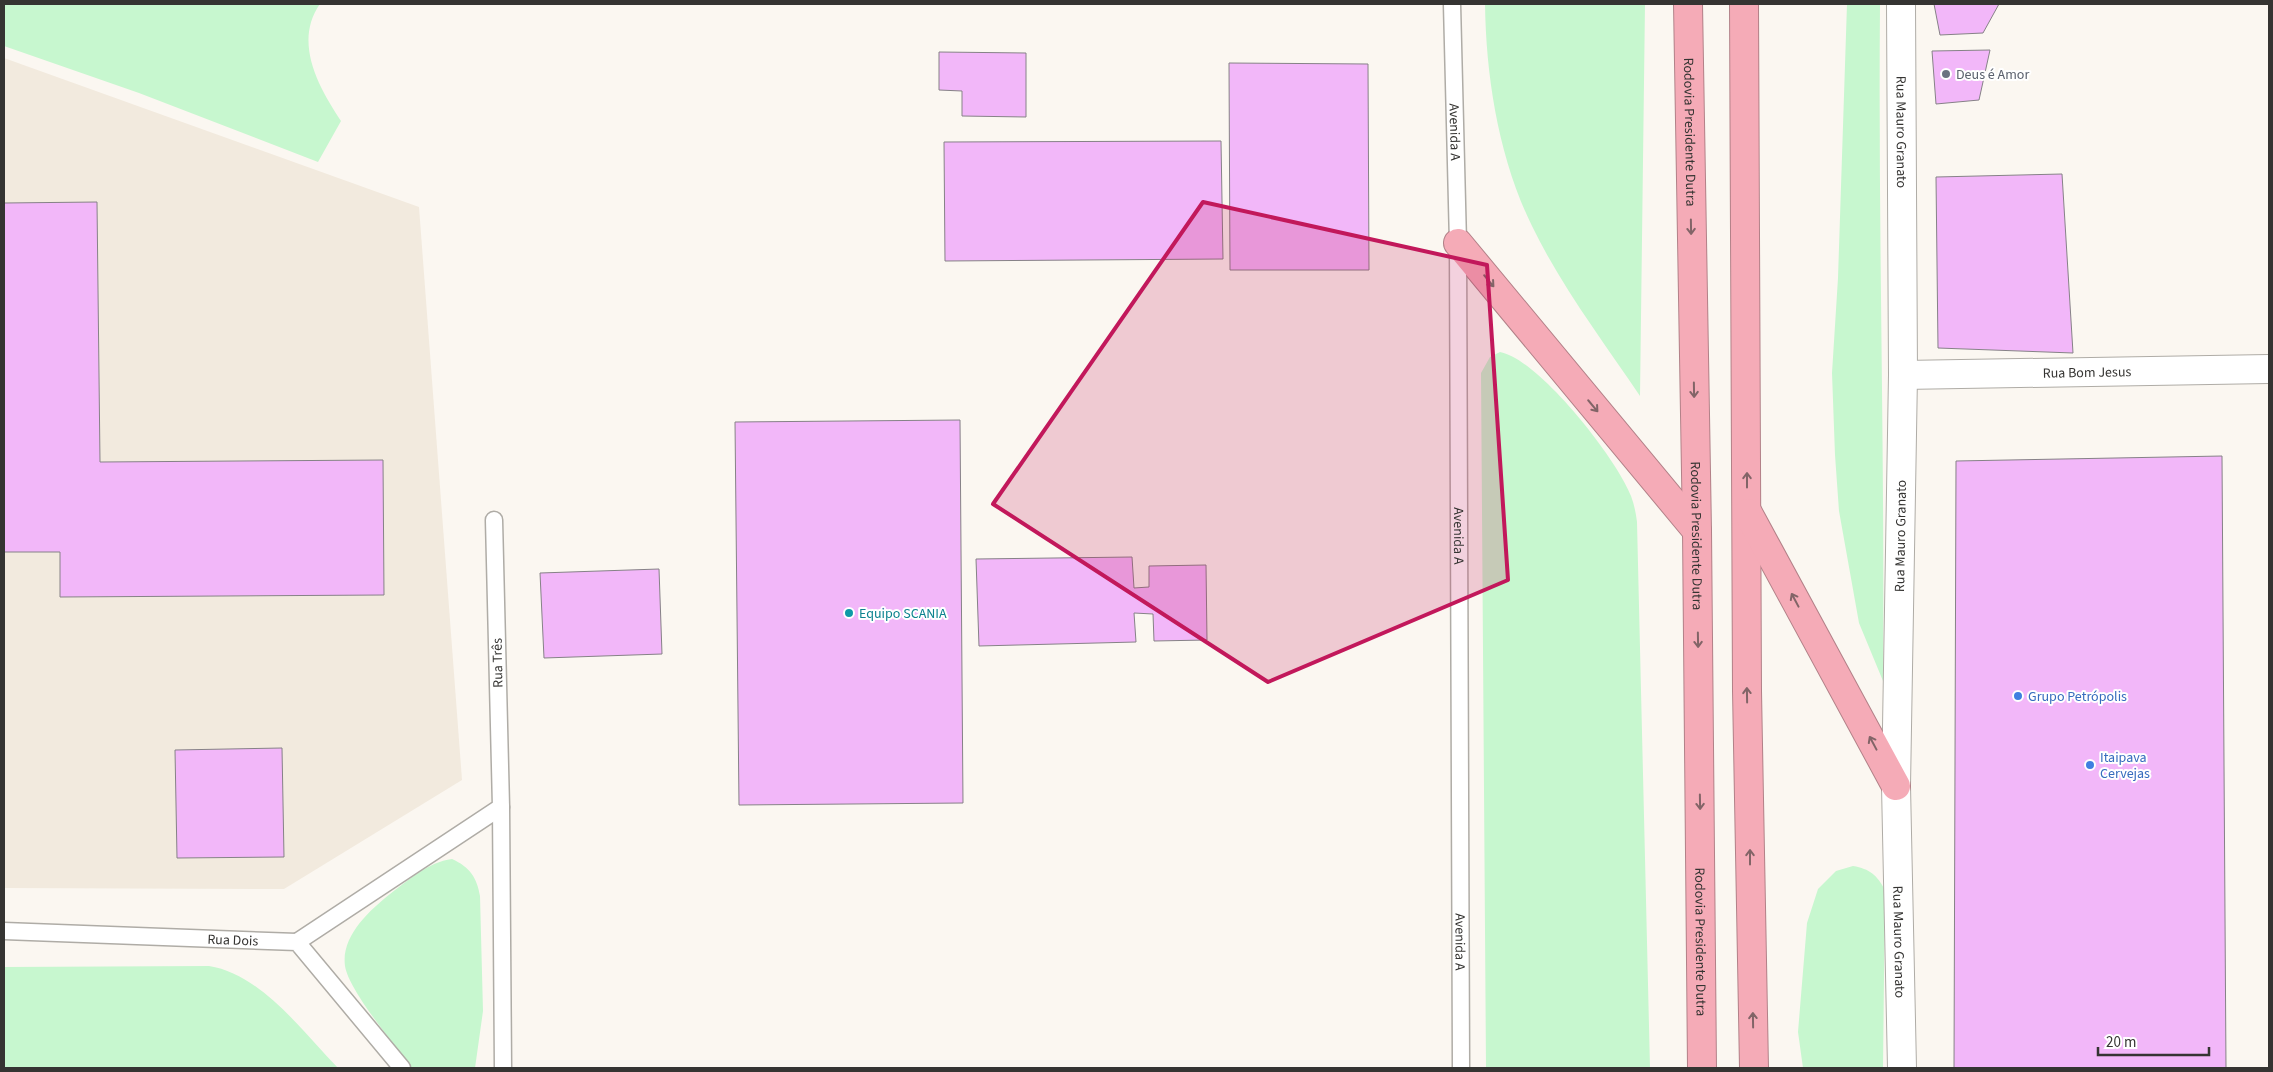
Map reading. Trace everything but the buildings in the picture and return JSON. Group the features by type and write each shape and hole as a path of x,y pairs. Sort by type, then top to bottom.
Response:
{"highway":[{"name":"Rodovia Presidente Dutra","path":"1688,4 1697,531 1702,1068"},
{"path":"1744,4 1747,691 1754,1068"},
{"path":"1458,243 1697,531"},
{"path":"1747,511 1896,786"}],"street":[{"name":"Rua Mauro Granato","path":"1900,4 1903,375 1896,786 1902,1068"},
{"name":"Rua Bom Jesus","path":"1903,375 2269,368"}],"lane":[{"name":"Avenida A","path":"1452,4 1458,243 1461,1068"},
{"name":"Rua Três","path":"494,520 501,807 503,1068"},
{"path":"402,1068 297,942 501,807"},
{"name":"Rua Dois","path":"4,931 297,942"}],"highlighted area":[{"path":"1203,202 1487,265 1508,580 1268,682 993,504"}],"shaded area":[{"path":"4,58 419,207 462,780 284,889 4,888"}],"green space":[{"path":"4,4 320,4 312,19 309,49 318,79 341,121 318,162 139,93 4,46"},
{"path":"1485,4 1645,4 1640,396 1556,270 1532,226 1521,200 1511,173 1496,118 1488,60"},
{"path":"1847,4 1880,4 1883,681 1859,623 1839,511 1835,455 1832,373 1838,278"},
{"path":"1500,352 1516,359 1535,372 1575,413 1594,436 1623,479 1631,496 1635,512 1637,522 1650,1068 1486,1068 1481,373 1490,357"},
{"path":"452,859 468,869 472,874 480,896 483,1011 475,1068 412,1068 363,1003 348,977 345,966 347,944 365,916 390,894 419,872 435,864"},
{"path":"1853,866 1864,869 1872,874 1879,880 1885,890 1883,1068 1803,1068 1798,1032 1807,923 1818,889 1836,871"},
{"path":"209,966 228,971 246,980 263,992 296,1022 338,1068 4,1068 4,967"}],"place":[{"name":"Deus é Amor","path":"1946,74"},
{"name":"Equipo SCANIA","path":"849,613"},
{"name":"Grupo Petrópolis","path":"2018,696"},
{"name":"Itaipava Cervejas","path":"2090,765"}]}
